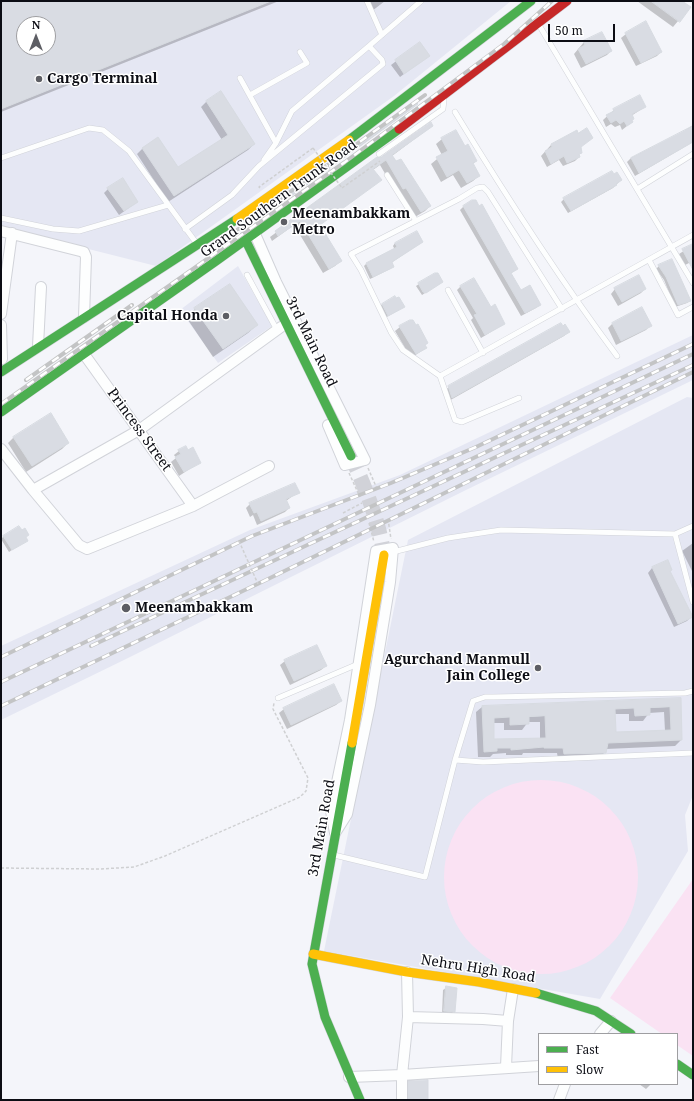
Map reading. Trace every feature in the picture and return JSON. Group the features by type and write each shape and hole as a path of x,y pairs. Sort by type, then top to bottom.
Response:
{"main road":[{"name":"Grand Southern Trunk Road","path":"1,372 38,346 198,245 247,212 441,73 530,1"},
{"name":"Grand Southern Trunk Road","path":"1,412 243,243 445,96 568,1"},
{"name":"3rd Main Road","path":"243,243 348,463"},
{"name":"3rd Main Road","path":"335,833 313,954 315,984 322,1010 360,1100"},
{"name":"Nehru High Road","path":"313,954 408,972 546,995 596,1010 629,1033"},
{"path":"678,1065 693,1074"}],"street":[{"path":"1,231 84,252 86,257 84,317"},
{"path":"243,243 279,328 348,463 366,462 276,282 258,231"},
{"path":"1,314 12,233"},
{"path":"38,346 41,287"},
{"path":"1,325 1,359 26,355"},
{"path":"33,490 139,430 279,328"},
{"name":"Princess Street","path":"84,354 193,506"},
{"path":"1,449 79,545 87,550 193,506 269,466"},
{"path":"335,833 330,811 350,720 358,664 386,551"},
{"path":"335,833 347,814 363,741 380,645 386,551"},
{"path":"402,1100 402,1076 408,1017 408,972"},
{"path":"506,1067 508,1021 513,989"},
{"path":"408,1017 508,1021"},
{"path":"601,1033 610,1021"},
{"path":"349,1077 402,1076 506,1067 538,1066"},
{"path":"559,1100 566,1085"}],"lane":[{"path":"367,1 382,35"},
{"path":"185,229 232,195 259,166 276,143 292,111 421,1"},
{"path":"539,24 693,283"},
{"path":"259,166 383,64 382,60 369,46"},
{"path":"250,95 306,63 300,52"},
{"path":"352,130 408,89 441,73"},
{"path":"240,78 276,143"},
{"path":"376,156 443,109 445,96"},
{"path":"455,112 513,208 576,301 617,356"},
{"path":"1,158 89,128 103,130 129,151 198,245"},
{"path":"637,189 693,154"},
{"path":"387,175 416,221"},
{"path":"519,398 462,422 455,420 440,376 403,350 391,332 361,270 351,254 477,188 483,187 488,192 562,309"},
{"path":"247,212 250,201"},
{"path":"1,218 53,229 79,231 168,205"},
{"path":"258,231 277,225 282,221"},
{"path":"440,376 693,235"},
{"path":"649,260 678,315 693,307"},
{"path":"247,275 279,328"},
{"path":"448,290 483,353"},
{"path":"386,551 448,538 501,530 675,534 693,526"},
{"path":"675,534 693,602"},
{"path":"278,698 358,664"},
{"path":"331,855 425,877 469,712 473,702 479,699 489,697 685,693 693,691"},
{"path":"455,760 483,762 693,753"}],"path":[{"path":"259,186 313,148 342,188 380,161"},
{"path":"366,462 378,492"},
{"path":"348,463 360,497"},
{"path":"343,513 362,503"},
{"path":"386,551 388,519"},
{"path":"369,523 386,551"},
{"path":"239,540 258,584"},
{"path":"1,868 100,869 134,867 165,856 300,797 306,791 308,778 274,709 273,705 278,698"}],"shaded area":[{"path":"1,1 511,1 394,96 156,266 1,227"},
{"path":"238,266 272,326 218,363 180,310"},
{"path":"693,335 693,380 466,490 1,720 1,646 250,530 400,475"},
{"name":"Agurchand Manmull Jain College","path":"687,397 693,398 693,795 685,815 688,851 600,999 324,951 408,540"},
{"path":"531,780 551,780 569,784 587,791 610,808 622,823 631,840 638,867 638,887 631,914 622,931 610,946 595,958 578,967 551,974 531,974 513,970 495,963 479,952 466,939 455,923 448,905 444,887 444,867 448,849 455,831 466,815 479,802 495,791 513,784"},
{"path":"693,879 693,1056 678,1046 678,1033 661,1033 610,998"}],"building":[{"name":"Cargo Terminal","path":"1,1 271,1 1,109"},
{"path":"651,1 682,1 691,7 680,22"},
{"path":"646,21 662,52 641,63 625,33"},
{"path":"602,32 612,51 586,64 578,49 585,45 583,41"},
{"path":"420,42 430,56 404,74 395,60"},
{"path":"221,91 255,144 174,196 142,148 158,137 178,167 228,135 206,101"},
{"path":"640,95 646,107 632,114 634,119 632,120 633,122 627,126 624,121 620,124 616,120 611,123 606,115 614,111 613,109"},
{"path":"416,102 418,104 264,216 262,213"},
{"path":"431,122 433,126 392,155 396,161 401,159 431,206 421,212 406,188 403,189 386,160 373,169 382,180 320,225 342,261 329,269 300,221 278,236 275,231 377,157 381,157"},
{"path":"693,126 693,142 639,173 631,158"},
{"path":"587,128 593,138 581,147 582,153 579,154 580,157 567,163 564,156 551,164 545,151 552,147 551,144 577,130 578,133"},
{"path":"456,130 465,146 468,144 477,161 473,163 480,176 467,183 459,170 447,177 436,157 448,151 441,138"},
{"path":"612,171 614,174 617,172 622,180 616,184 617,185 571,211 563,198"},
{"path":"123,178 138,202 124,211 107,188"},
{"path":"472,200 476,200 479,206 482,204 518,269 511,273 521,290 530,285 541,305 525,313 463,206"},
{"path":"417,231 423,242 392,262 394,267 373,277 366,263 397,247 395,243"},
{"path":"693,244 693,270 682,249"},
{"path":"672,259 691,301 678,305 666,277 658,265"},
{"path":"435,273 438,273 443,282 426,293 423,292 418,283"},
{"path":"639,275 646,289 622,302 614,288"},
{"path":"474,278 491,307 495,304 505,324 485,335 474,315 477,314 460,286"},
{"name":"Capital Honda","path":"230,284 258,325 223,349 194,308"},
{"path":"395,296 396,298 399,297 405,307 388,316 382,304"},
{"path":"642,307 652,326 621,341 612,323"},
{"path":"413,320 416,325 418,324 428,343 425,345 427,348 416,354 399,326"},
{"path":"561,323 563,326 565,324 570,332 452,398 448,386"},
{"path":"51,413 69,443 32,466 13,437"},
{"path":"186,446 188,450 193,447 201,463 184,472 175,457 181,454 178,450"},
{"path":"295,483 300,493 286,499 290,508 261,521 257,512 254,513 249,503"},
{"path":"19,526 22,530 25,528 29,535 26,537 28,541 12,550 3,536"},
{"path":"668,560 672,570 670,571 693,617 678,624 652,567"},
{"path":"317,645 327,666 294,681 284,660"},
{"path":"334,684 342,701 291,725 283,708"},
{"path":"681,698 682,740 608,743 606,753 564,754 563,748 544,747 511,750 511,748 497,748 497,751 484,752 482,706","holes":["670,707 671,730 616,732 615,709 634,708 635,716 650,715 650,708","545,716 546,738 494,739 494,718 510,717 510,725 529,724 529,717"]},
{"path":"446,986 457,988 455,1012 444,1011"},
{"path":"428,1080 428,1100 408,1100 408,1081"}],"tunnel":[{"path":"351,456 371,504 379,530 384,555"}],"railway":[{"path":"1,404 345,162 504,44 552,1"},
{"path":"230,235 425,95"},
{"path":"26,380 132,305"},
{"path":"1,657 252,536 391,483 476,447 693,344"},
{"path":"1,682 693,354"},
{"path":"91,646 693,365"},
{"path":"1,706 268,579 693,372"}],"traffic: fast":[{"path":"349,140 531,1"},
{"path":"1,412 216,261 399,129"},
{"path":"1,372 237,219"},
{"path":"246,241 351,456"},
{"path":"352,743 312,964 325,1017 360,1100"},
{"path":"536,993 596,1011 629,1033"},
{"path":"678,1065 693,1075"}],"traffic: slow":[{"path":"237,219 349,140"},
{"path":"352,743 384,555"},
{"path":"313,954 407,972 479,982 536,993"}],"traffic: jam":[{"path":"399,129 567,1"}],"place":[{"name":"Cargo Terminal","path":"39,79"},
{"name":"Meenambakkam Metro","path":"284,222"},
{"name":"Capital Honda","path":"226,316"},
{"name":"Meenambakkam","path":"126,608"},
{"name":"Agurchand Manmull Jain College","path":"538,668"}]}
